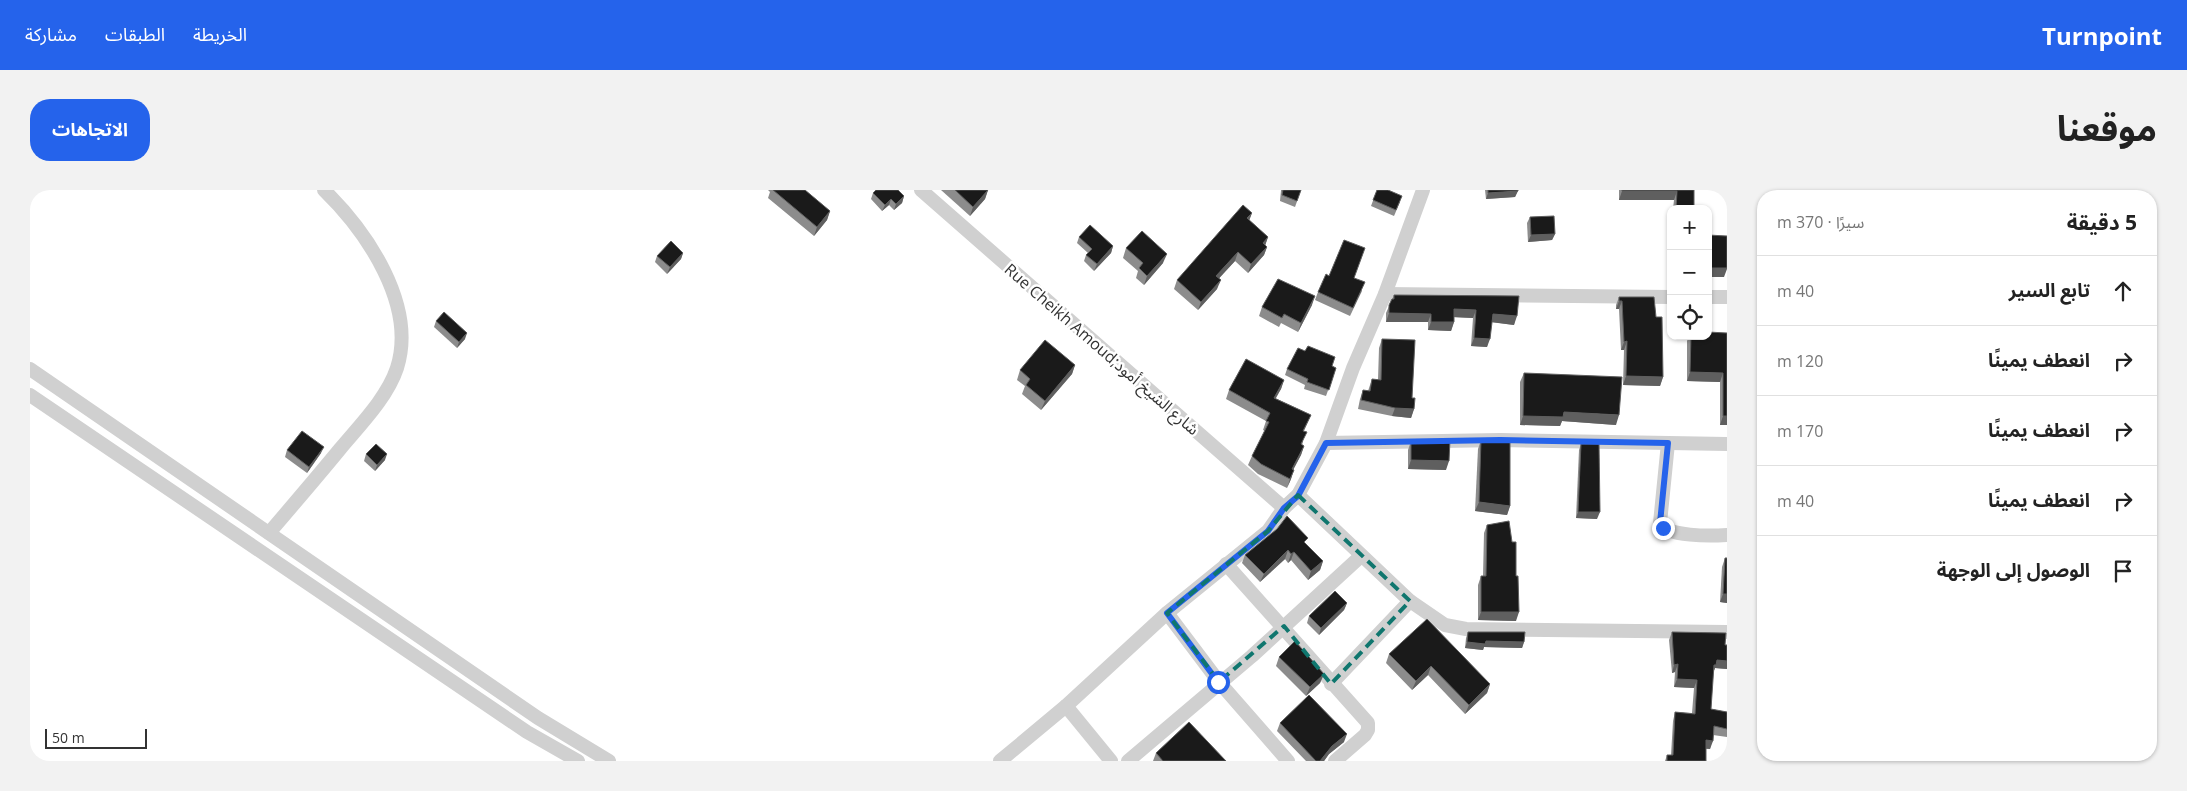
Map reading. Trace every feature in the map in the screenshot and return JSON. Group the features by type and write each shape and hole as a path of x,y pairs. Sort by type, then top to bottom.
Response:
{"street":[{"path":"269,533 375,408 397,368 402,328 390,281 370,245 324,190"},
{"name":"Rue Cheikh Amoud;شارع الشيخ أمود","path":"921,190 1284,508"},
{"path":"1000,761 1066,706 1167,613 1268,531 1284,508 1298,496 1326,443 1353,368 1385,294 1423,190"},
{"path":"1385,294 1667,297"},
{"path":"1712,297 1727,297"},
{"path":"30,369 538,718 609,761"},
{"path":"30,395 527,732 578,761"},
{"path":"1326,443 1500,440 1727,444"},
{"path":"1668,443 1660,523 1663,528 1669,531 1727,535"},
{"path":"1298,496 1410,601 1445,625 1466,629 1727,632"},
{"path":"1128,761 1218,682 1252,656 1361,556"},
{"path":"1226,564 1284,626 1331,684 1369,726 1365,735 1335,761"},
{"path":"1331,684 1410,601"},
{"path":"1167,613 1218,682 1288,761"},
{"path":"1066,706 1112,761"}],"highlighted area":[{"path":"1298,495 1410,601 1331,684 1284,626 1219,682 1167,613 1268,531"}],"building":[{"path":"773,190 805,190 830,211 817,227"},
{"path":"876,190 898,190 904,196 896,204 891,199 885,205 873,193"},
{"path":"955,190 988,190 973,207"},
{"path":"1283,190 1301,190 1297,201 1282,195"},
{"path":"1377,190 1388,190 1402,196 1396,210 1373,200"},
{"path":"1488,190 1518,190 1518,191 1488,193"},
{"path":"1694,190 1694,205 1676,205 1677,191 1622,191"},
{"path":"1243,205 1252,213 1247,218 1268,237 1263,243 1267,247 1251,264 1238,252 1216,276 1221,280 1201,302 1177,280"},
{"path":"1554,216 1555,234 1531,235 1530,217"},
{"path":"1090,225 1113,246 1097,264 1086,255 1092,249 1079,237"},
{"path":"1142,231 1167,254 1147,276 1139,268 1143,263 1126,248"},
{"path":"1712,235 1727,236 1727,268 1712,268"},
{"path":"1344,240 1365,248 1354,278 1365,282 1353,308 1318,292 1326,274 1329,276"},
{"path":"671,241 683,253 670,267 657,256"},
{"path":"1278,279 1315,296 1301,323 1284,314 1282,318 1262,307"},
{"path":"1394,295 1519,296 1517,316 1493,314 1490,339 1474,338 1476,310 1454,309 1454,322 1431,322 1431,314 1389,313 1389,305 1392,299 1394,299"},
{"path":"1619,297 1654,297 1656,317 1662,317 1663,377 1626,376 1627,341 1624,342 1622,301 1619,301"},
{"path":"444,312 467,333 459,342 436,321"},
{"path":"1712,332 1727,333 1727,416 1723,416 1723,373 1690,372 1691,340 1712,340"},
{"path":"1382,339 1415,340 1412,398 1415,398 1414,409 1395,408 1361,400 1363,390 1370,391 1372,379 1381,380"},
{"path":"1045,340 1075,365 1045,401 1026,385 1030,379 1020,370"},
{"path":"1308,346 1335,357 1332,366 1336,368 1329,390 1307,382 1308,379 1287,369 1298,348 1305,351"},
{"path":"1246,359 1284,380 1274,398 1311,415 1303,431 1307,432 1301,444 1304,446 1292,469 1294,470 1290,479 1261,464 1252,456 1269,422 1266,421 1270,413 1229,390"},
{"path":"1524,373 1622,377 1619,415 1564,412 1563,417 1523,416"},
{"path":"302,431 324,447 309,467 287,450"},
{"path":"1450,440 1449,461 1411,460 1411,441"},
{"path":"1481,440 1510,440 1510,506 1479,502"},
{"path":"376,444 387,454 377,465 366,454"},
{"path":"1581,444 1599,444 1600,512 1578,512"},
{"path":"1287,516 1308,538 1304,542 1323,561 1311,571 1294,552 1291,554 1288,550 1264,574 1245,555 1277,529"},
{"path":"1509,521 1512,542 1516,542 1519,612 1481,612 1481,576 1486,576 1487,525"},
{"path":"1725,558 1727,558 1727,594 1723,594"},
{"path":"1335,591 1347,603 1321,628 1309,616"},
{"path":"1427,619 1490,684 1469,705 1431,666 1416,681 1389,654"},
{"path":"1468,632 1525,632 1524,642 1486,641 1485,644 1467,642"},
{"path":"1672,632 1726,633 1727,661 1717,660 1716,665 1714,665 1711,709 1727,712 1727,729 1714,726 1713,741 1706,740 1706,761 1667,761 1667,755 1673,755 1675,712 1695,714 1697,680 1677,679 1678,664 1674,665"},
{"path":"1295,641 1324,674 1310,687 1279,657"},
{"path":"1309,695 1347,734 1332,746 1320,761 1316,761 1280,723"},
{"path":"1189,722 1226,761 1163,761 1156,753"}],"route":[{"path":"1218,682 1167,613 1268,531 1284,508 1298,496 1326,443 1500,440 1668,443 1660,523 1663,528"}]}
